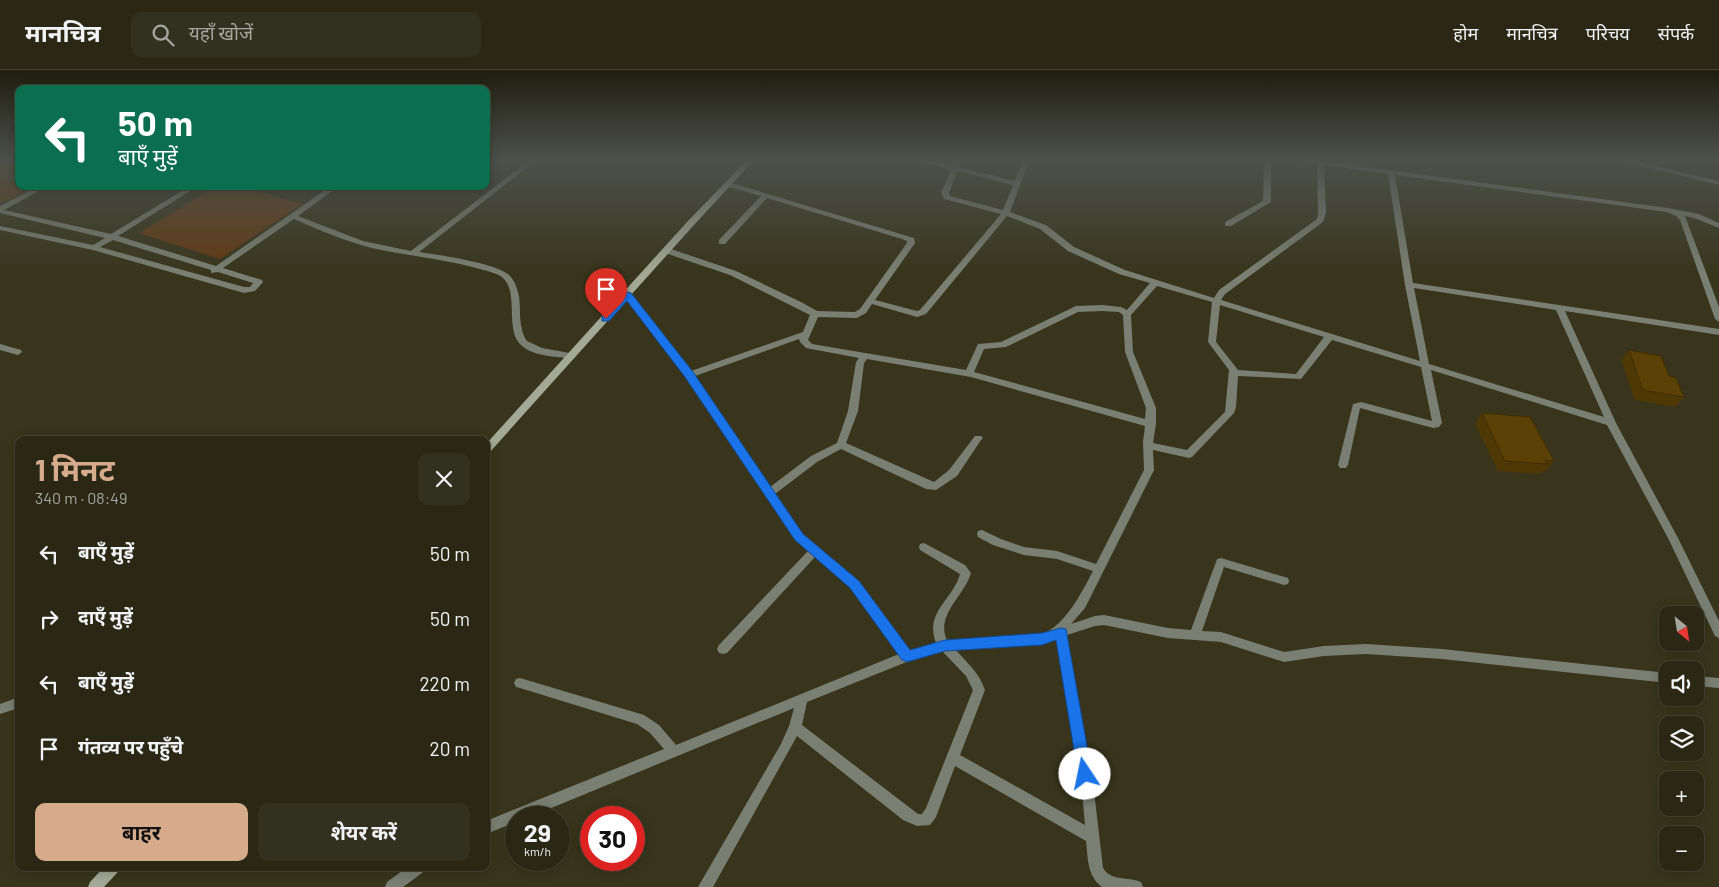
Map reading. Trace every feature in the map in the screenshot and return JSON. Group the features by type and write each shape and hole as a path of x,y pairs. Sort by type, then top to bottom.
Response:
{"street":[{"path":"0,210 24,197"},
{"path":"94,248 177,197"},
{"path":"202,278 218,269 320,197"},
{"path":"413,253 486,197"},
{"path":"490,447 716,197"},
{"path":"722,242 765,197"},
{"path":"668,251 733,273 815,314 858,315 911,243 909,239 770,197"},
{"path":"947,197 1006,213 1047,229 1074,251 1122,272 1610,423"},
{"path":"870,301 917,314 923,312 1006,213 1013,197"},
{"path":"1228,224 1267,202 1267,197"},
{"path":"1148,445 1186,454 1191,452 1229,414 1235,373 1232,366 1212,342 1216,302 1222,292 1320,220 1322,213 1321,197"},
{"path":"1343,465 1356,406 1361,405 1436,425 1409,285 1395,197"},
{"path":"1579,197 1696,216 1719,226"},
{"path":"0,210 112,237 259,282 252,289 244,290 94,248 0,228"},
{"path":"1675,212 1684,218 1719,319"},
{"path":"293,216 356,241 382,248 470,264 505,276 513,286 519,320 519,336 522,341 539,350 572,356"},
{"path":"1136,887 1106,883 1099,877 1096,869 1088,791 1057,635 1081,605 1149,470 1150,402 1130,352 1127,314 1156,283"},
{"path":"1409,285 1719,332"},
{"path":"628,295 689,375 799,537 854,584 907,656"},
{"path":"969,374 981,346 1003,345 1076,310 1102,308 1121,310 1127,314"},
{"path":"1559,308 1610,423 1673,538 1719,633"},
{"path":"815,314 804,334 803,342 806,345 969,374 1151,424"},
{"path":"689,375 804,334"},
{"path":"1235,373 1298,377 1329,337"},
{"path":"0,347 18,352"},
{"path":"770,493 814,460 841,445 850,422 860,362 865,356"},
{"path":"841,445 930,486 936,486 953,473 978,438"},
{"path":"982,534 997,542 1024,551 1057,555 1099,569"},
{"path":"795,727 908,815 917,820 925,820 931,812 979,690 974,676 945,645 938,631 939,620 964,580 966,573 962,568 924,547"},
{"path":"724,649 814,551"},
{"path":"1195,635 1218,565 1221,562 1284,581"},
{"path":"490,826 907,656 945,645 1057,635 1087,622 1104,620 1168,633 1221,638 1284,657 1324,651 1366,650 1442,654 1659,677"},
{"path":"1704,682 1719,683"},
{"path":"520,683 640,718 660,733 673,751"},
{"path":"705,887 785,748 795,727 802,698"},
{"path":"0,709 15,703"},
{"path":"953,758 1093,836"},
{"path":"95,887 109,871"},
{"path":"392,887 413,871"}],"shaded area":[{"path":"0,197 14,197 0,204"},
{"path":"199,197 278,197 302,204 220,259 139,233"}],"building":[{"path":"1629,350 1661,356 1669,376 1676,378 1684,397 1643,390"},
{"path":"1482,413 1530,417 1554,461 1545,460 1547,464 1505,461"}],"route":[{"path":"606,319 628,295 689,375 799,537 854,584 907,656 945,645 1042,639 1061,633 1085,774"}]}
